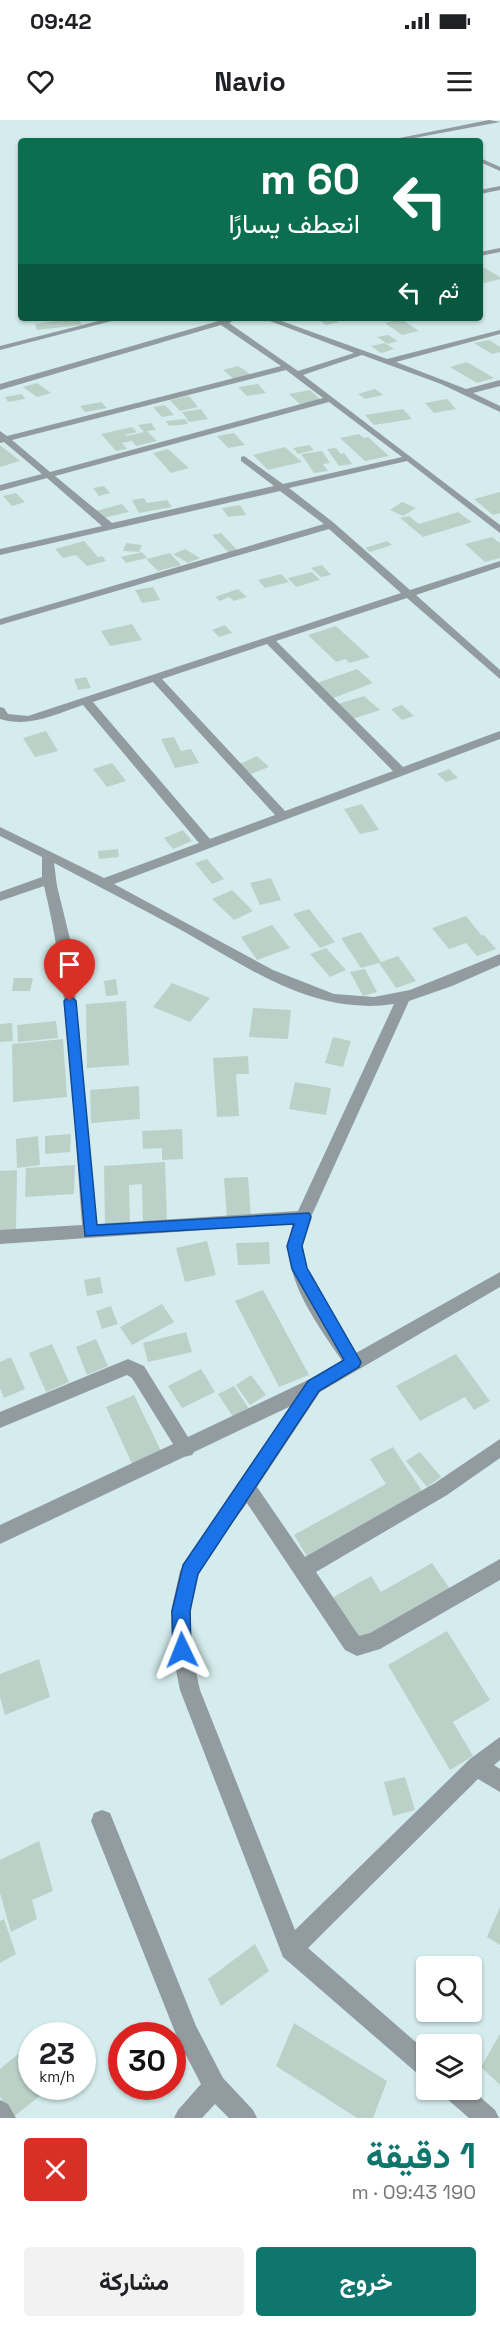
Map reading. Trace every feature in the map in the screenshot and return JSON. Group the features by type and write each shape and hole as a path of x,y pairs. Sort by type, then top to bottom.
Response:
{"street":[{"path":"404,138 499,120"},
{"path":"427,134 436,138"},
{"path":"483,162 500,170"},
{"path":"483,191 500,188"},
{"path":"483,253 500,250"},
{"path":"0,348 107,321"},
{"path":"0,387 226,321"},
{"path":"275,321 389,361 466,392 500,409"},
{"path":"222,322 243,334 288,367 500,530"},
{"path":"389,361 500,332"},
{"path":"297,374 364,352"},
{"path":"2,437 288,367"},
{"path":"466,392 500,383"},
{"path":"0,488 330,399"},
{"path":"2,437 110,527"},
{"path":"0,552 409,458"},
{"path":"244,459 331,525 411,594 500,676"},
{"path":"0,622 331,525"},
{"path":"0,710 3,716 28,719 156,679 500,564"},
{"path":"270,641 401,772"},
{"path":"156,679 282,815"},
{"path":"86,701 208,845"},
{"path":"0,725 13,719"},
{"path":"104,883 500,735"},
{"path":"0,831 104,883 306,992 352,1002 389,1001 422,994 500,958"},
{"path":"48,855 48,880 61,920 78,1071 90,1232"},
{"path":"0,897 48,880"},
{"path":"353,1362 299,1269 294,1246 303,1217 404,997"},
{"path":"0,1237 303,1217"},
{"path":"0,1534 186,1449 314,1386 500,1279"},
{"path":"0,1420 128,1367 138,1372 186,1449"},
{"path":"314,1386 190,1571 181,1611 182,1650 190,1690 291,1949 416,2057"},
{"path":"303,1569 441,1489 500,1447"},
{"path":"246,1486 352,1643 357,1646 373,1642 500,1569"},
{"path":"291,1949 477,1766 500,1747"},
{"path":"477,1766 500,1782"},
{"path":"102,1821 187,2034 215,2086 245,2118"},
{"path":"186,2118 215,2086"},
{"path":"466,2100 487,2118"},
{"path":"0,2112 4,2118"}],"building":[{"path":"483,268 500,277 500,279 483,282"},
{"path":"80,321 82,325 37,330 35,324"},
{"path":"320,321 339,322 326,325"},
{"path":"404,321 419,331 402,335 385,323"},
{"path":"388,335 398,341 388,344 377,337"},
{"path":"489,340 500,347 500,352 492,354 474,343"},
{"path":"385,343 394,349 381,353 371,346"},
{"path":"467,362 494,378 477,383 450,367"},
{"path":"238,366 250,374 234,379 223,370"},
{"path":"37,383 51,393 37,397 23,387"},
{"path":"258,384 266,393 247,396 238,387"},
{"path":"375,389 383,395 365,399 358,394"},
{"path":"310,390 321,400 300,404 289,394"},
{"path":"22,394 25,399 8,402 5,397"},
{"path":"189,396 198,407 180,411 170,400"},
{"path":"447,399 456,409 434,413 425,403"},
{"path":"101,402 107,408 85,412 80,406"},
{"path":"165,405 174,415 162,417 153,407"},
{"path":"201,409 208,419 189,422 182,412"},
{"path":"403,409 412,419 374,425 365,415"},
{"path":"185,419 188,424 169,426 166,421"},
{"path":"151,423 156,430 147,431 157,441 136,446 132,441 122,443 127,449 116,451 101,434 132,427 137,432 125,435 127,436 144,432 138,425"},
{"path":"234,433 245,445 228,448 217,436"},
{"path":"359,434 364,438 368,437 389,456 365,461 340,438"},
{"path":"0,445 20,461 0,467"},
{"path":"309,445 314,450 298,454 293,448"},
{"path":"285,447 302,462 268,470 253,455"},
{"path":"336,448 341,454 344,453 352,464 339,466 327,449"},
{"path":"168,449 189,468 171,473 153,453"},
{"path":"322,451 330,463 323,464 328,471 314,473 301,454"},
{"path":"104,486 110,493 99,496 93,488"},
{"path":"500,492 500,513 493,515 474,499"},
{"path":"16,493 25,502 12,506 3,496"},
{"path":"144,498 147,503 167,500 172,507 139,513 132,500"},
{"path":"402,502 416,508 403,516 390,510"},
{"path":"122,504 129,512 103,518 96,511"},
{"path":"240,505 246,515 228,517 222,508"},
{"path":"458,512 472,522 423,537 400,518 409,516 419,524"},
{"path":"221,533 238,551 229,553 212,535"},
{"path":"492,537 500,543 500,558 485,562 465,544"},
{"path":"84,541 98,557 102,556 106,561 87,566 76,555 63,558 55,549"},
{"path":"387,541 392,545 370,552 365,548"},
{"path":"126,543 142,545 139,552 123,551"},
{"path":"185,549 200,558 188,563 173,554"},
{"path":"142,552 147,558 126,563 121,557"},
{"path":"170,553 181,565 158,571 146,559"},
{"path":"322,565 331,575 321,577 311,568"},
{"path":"312,572 320,580 296,587 288,578"},
{"path":"281,574 289,582 265,588 258,580"},
{"path":"153,587 160,600 142,603 135,590"},
{"path":"238,589 247,597 234,601 229,597 220,601 215,597"},
{"path":"132,624 142,640 110,646 101,631"},
{"path":"225,625 232,633 219,637 212,630"},
{"path":"336,626 370,657 350,663 345,659 336,662 308,635"},
{"path":"357,669 373,683 331,699 314,684"},
{"path":"86,677 91,688 78,690 74,679"},
{"path":"364,696 380,710 353,719 338,704"},
{"path":"402,705 414,716 402,720 391,709"},
{"path":"46,731 58,751 35,757 23,738"},
{"path":"174,737 181,751 191,749 199,763 175,768 161,739"},
{"path":"257,756 269,767 251,774 240,764"},
{"path":"112,763 126,781 107,787 93,769"},
{"path":"449,769 458,778 446,782 437,774"},
{"path":"362,804 379,830 360,834 344,809"},
{"path":"183,830 192,841 173,849 164,838"},
{"path":"118,849 119,857 99,859 98,851"},
{"path":"207,859 224,879 212,884 195,863"},
{"path":"271,878 281,900 260,905 250,883"},
{"path":"232,890 253,911 234,920 212,899"},
{"path":"309,909 335,942 320,948 293,914"},
{"path":"466,916 496,949 477,956 466,943 449,949 432,928"},
{"path":"272,925 290,948 257,960 241,937"},
{"path":"361,932 381,962 398,956 416,981 396,988 379,963 361,968 341,938"},
{"path":"326,948 346,970 330,977 310,954"},
{"path":"365,969 377,992 363,996 350,972"},
{"path":"14,978 33,978 30,991 12,991"},
{"path":"116,979 118,995 106,996 104,981"},
{"path":"172,983 210,998 190,1022 153,1007"},
{"path":"126,1001 129,1065 87,1068 86,1004"},
{"path":"253,1008 291,1010 288,1039 249,1037"},
{"path":"56,1021 58,1038 18,1042 17,1025"},
{"path":"12,1023 13,1041 0,1042 0,1024"},
{"path":"333,1037 351,1041 343,1067 325,1063"},
{"path":"63,1039 67,1097 13,1102 12,1044"},
{"path":"248,1056 249,1074 236,1074 239,1116 217,1117 213,1058"},
{"path":"295,1082 331,1088 326,1115 289,1109"},
{"path":"139,1086 140,1119 91,1123 90,1090"},
{"path":"182,1129 183,1159 162,1160 162,1148 143,1149 142,1131"},
{"path":"71,1134 70,1152 45,1154 45,1136"},
{"path":"38,1136 40,1165 17,1168 16,1139"},
{"path":"165,1162 167,1224 143,1225 142,1184 129,1185 130,1224 105,1226 104,1166"},
{"path":"75,1165 74,1194 25,1197 26,1168"},
{"path":"17,1170 16,1231 0,1232 0,1171"},
{"path":"248,1177 251,1217 227,1219 224,1178"},
{"path":"207,1241 216,1275 185,1282 176,1248"},
{"path":"269,1242 270,1264 238,1265 236,1243"},
{"path":"100,1277 103,1293 87,1296 84,1280"},
{"path":"263,1290 309,1375 279,1387 235,1301"},
{"path":"162,1304 174,1322 132,1345 120,1327"},
{"path":"111,1306 118,1324 102,1329 96,1311"},
{"path":"186,1332 192,1352 148,1362 143,1343"},
{"path":"96,1339 108,1366 87,1375 76,1347"},
{"path":"52,1344 69,1382 46,1392 29,1353"},
{"path":"456,1354 490,1401 474,1410 465,1397 420,1421 396,1386"},
{"path":"11,1357 25,1389 4,1398 0,1388 0,1362"},
{"path":"201,1369 215,1392 182,1408 168,1386"},
{"path":"251,1375 266,1395 250,1405 236,1385"},
{"path":"234,1386 249,1409 233,1417 218,1394"},
{"path":"134,1395 163,1455 134,1468 106,1407"},
{"path":"393,1447 424,1494 308,1558 294,1535 386,1484 370,1459"},
{"path":"420,1452 441,1477 427,1487 406,1461"},
{"path":"432,1563 450,1589 357,1644 330,1599 371,1576 381,1592"},
{"path":"447,1631 490,1700 453,1722 473,1756 450,1770 388,1665"},
{"path":"39,1659 50,1697 5,1715 0,1697 0,1674"},
{"path":"405,1777 415,1810 393,1816 384,1782"},
{"path":"39,1841 53,1891 32,1900 37,1919 11,1932 0,1893 0,1860"},
{"path":"500,1907 500,1945 487,1937"},
{"path":"4,1919 16,1954 0,1963 0,1921"},
{"path":"255,1944 269,1971 221,2006 208,1979"},
{"path":"294,2023 387,2081 373,2118 357,2118 276,2066"},
{"path":"500,2034 500,2085 482,2068"},
{"path":"18,2054 18,2100 35,2100 12,2118 0,2096 0,2069"}],"route":[{"path":"70,1001 78,1071 90,1232 303,1217 294,1246 299,1269 353,1362 314,1386 190,1571 181,1611 182,1650"}]}
